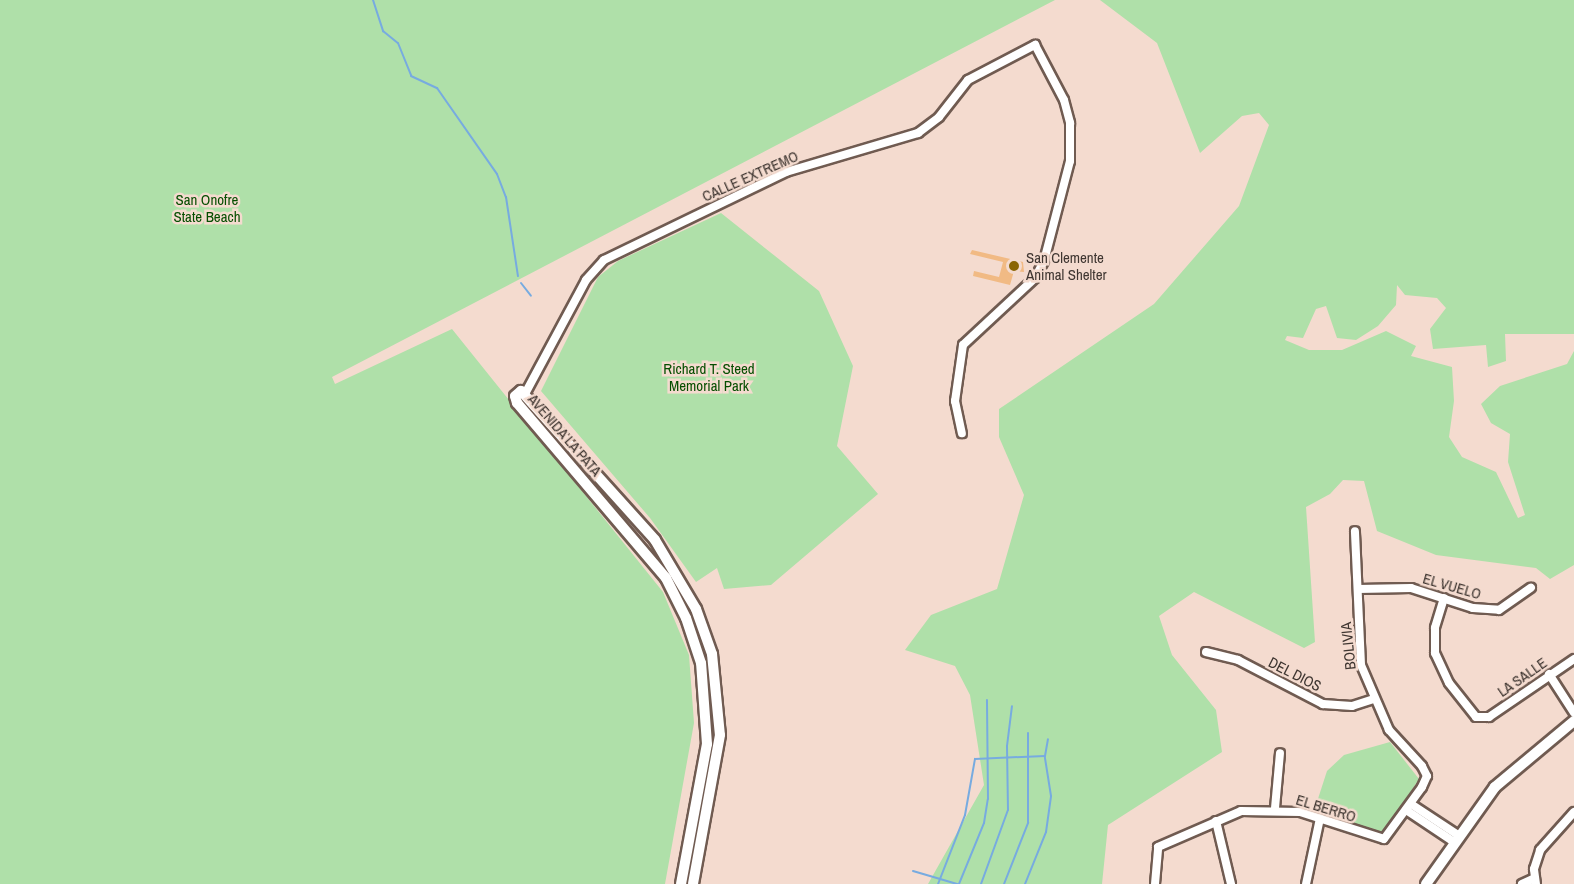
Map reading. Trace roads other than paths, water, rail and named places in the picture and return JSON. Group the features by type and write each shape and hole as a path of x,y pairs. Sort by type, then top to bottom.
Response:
{"main road":[{"name":"AVENIDA LA PATA","path":"681,884 707,744 701,663 666,578 517,403 517,392 526,392 655,540 687,589 708,643 719,697 720,735 693,884"},
{"path":"1426,884 1456,838 1495,787 1574,721"}],"street":[{"name":"CALLE EXTREMO","path":"526,392 586,280 604,260 786,172 918,133 939,117 968,80 1035,45 1064,100 1070,123 1070,161 1044,261 1035,278 963,345 955,401 962,433"},
{"name":"BOLIVIA","path":"1355,531 1361,665 1373,699 1389,730 1427,776 1408,807"},
{"name":"EL VUELO","path":"1358,589 1410,588 1473,608 1499,610 1531,588"},
{"name":"LA SALLE","path":"1444,598 1433,639 1440,669 1472,712 1485,718 1574,659"},
{"name":"DEL DIOS","path":"1206,652 1238,660 1323,704 1352,706 1373,699"},
{"path":"1549,674 1574,713"},
{"path":"1275,808 1280,753"},
{"path":"1408,807 1456,838"},
{"name":"EL BERRO","path":"1155,884 1158,847 1241,811 1275,808 1320,818 1384,839 1408,807"},
{"path":"1522,884 1535,881 1540,850 1573,814"},
{"path":"1306,884 1320,818"},
{"path":"1216,821 1231,884"}],"waterway":[{"path":"373,0 383,31 398,43 411,76 437,88 497,174 506,197 518,276"},
{"path":"521,283 531,296"},
{"path":"959,884 984,823 988,799 987,700"},
{"path":"981,884 1008,810 1007,746 1012,706"},
{"path":"1004,884 1028,823 1028,733"},
{"path":"938,884 965,815 975,759 1045,756 1048,739"},
{"path":"1025,884 1046,832 1051,796 1045,757"},
{"path":"913,871 957,884"}],"place":[{"name":"San Clemente Animal Shelter","path":"1014,266"}],"park label":[{"name":"San Onofre State Beach","path":"207,208"},
{"name":"Richard T. Steed Memorial Park","path":"709,376"}]}
